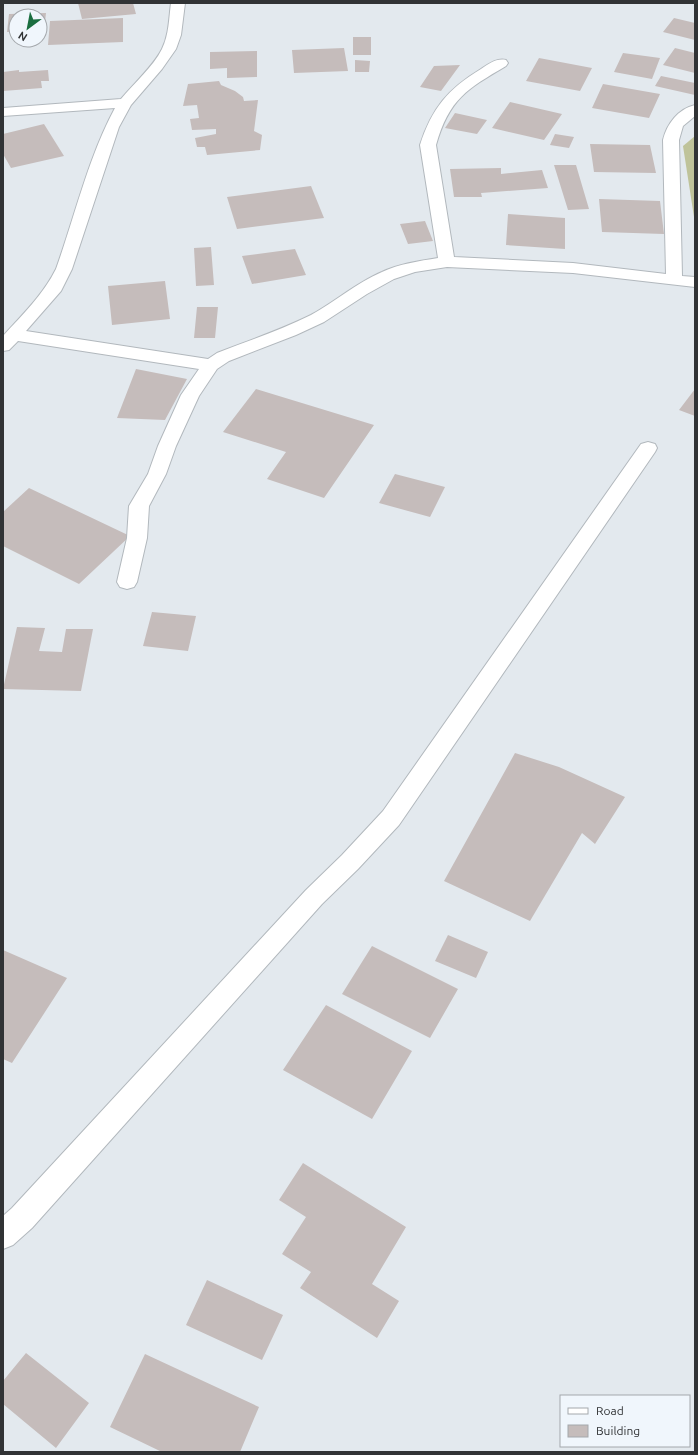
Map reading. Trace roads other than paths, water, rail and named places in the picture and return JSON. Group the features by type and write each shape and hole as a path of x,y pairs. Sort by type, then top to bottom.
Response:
{"street":[{"path":"9,341 56,287 77,233 104,147 125,103 158,66 169,49 174,35 178,3"},
{"path":"447,262 428,145 431,132 448,100 464,85 501,63"},
{"path":"3,112 125,103"},
{"path":"674,279 671,140 673,127 680,118 695,109"},
{"path":"127,582 137,538 139,506 157,474 167,446 190,395 211,365 223,356 290,331 318,318 361,290 388,275 412,267 447,262 573,268 695,282"},
{"path":"9,341 211,365"},
{"path":"3,1235 27,1212 314,897 350,862 391,818 648,448"}]}
